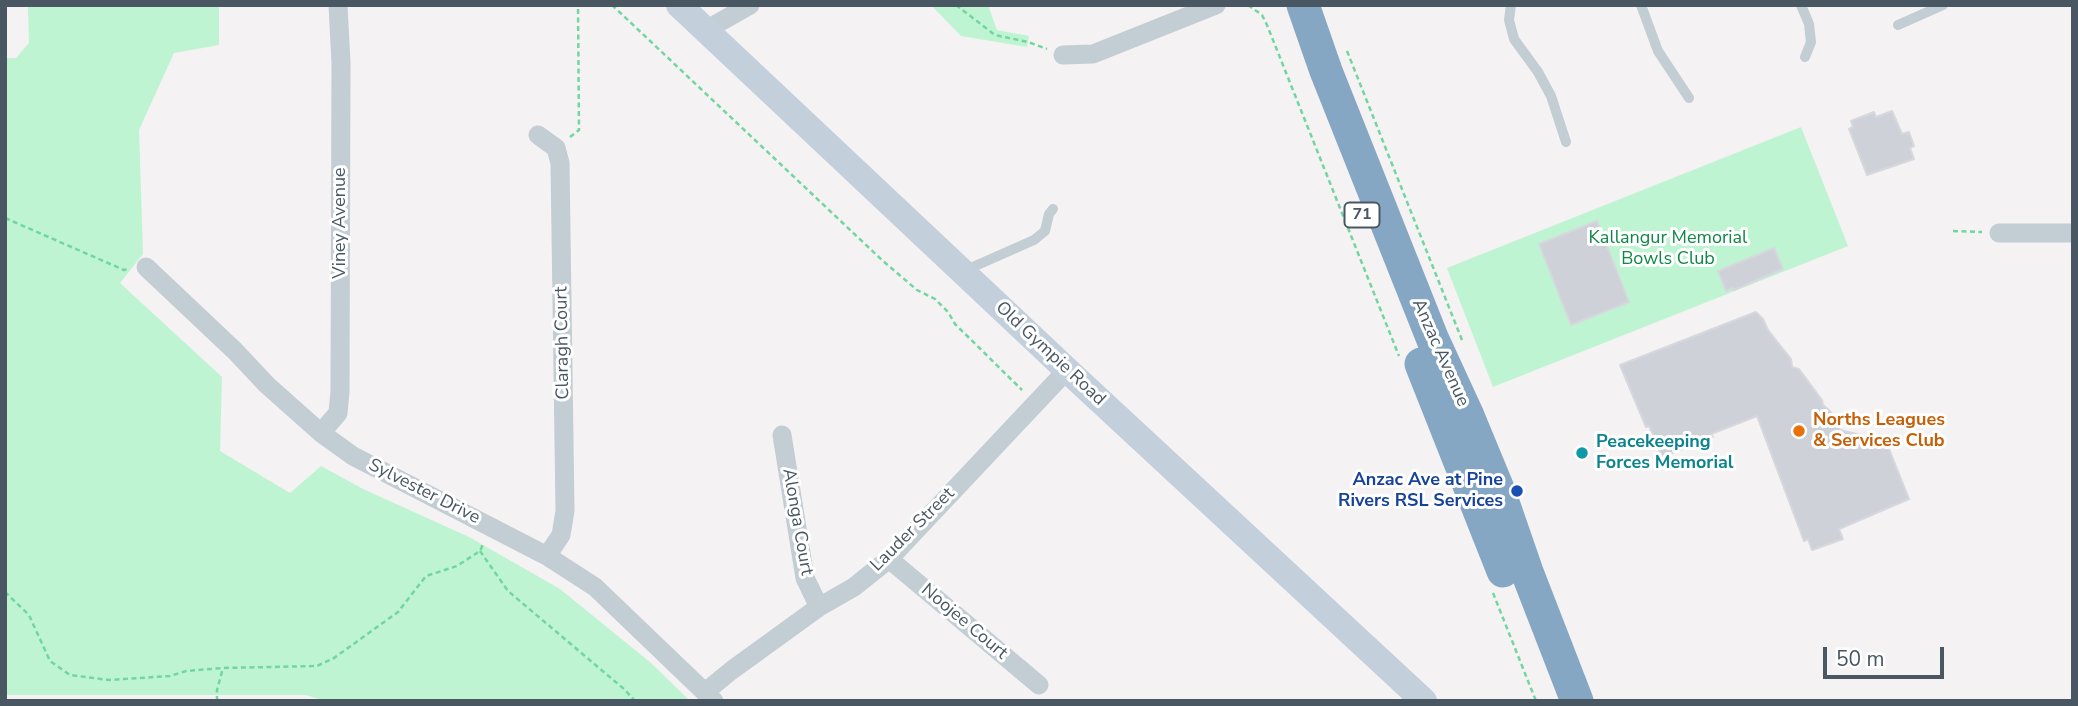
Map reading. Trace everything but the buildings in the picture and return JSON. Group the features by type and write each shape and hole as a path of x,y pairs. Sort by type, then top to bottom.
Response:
{"highway":[{"name":"Anzac Avenue","path":"1279,5 1457,420 1499,491 1577,701"},
{"name":"Anzac Avenue","path":"1303,5 1326,71 1433,340 1457,420 1478,505 1552,701"}],"main road":[{"name":"Old Gympie Road","path":"679,5 1424,701"}],"street":[{"name":"Viney Avenue","path":"321,433 338,414 340,392 341,63 338,5"},
{"path":"1063,55 1093,54 1216,5"},
{"path":"706,30 735,8"},
{"path":"538,135 556,148"},
{"name":"Claragh Court","path":"547,556 561,535 565,511 560,163 556,148"},
{"path":"1999,233 2073,233"},
{"name":"Sylvester Drive","path":"146,267 267,385 321,433 353,456 491,525 595,587 710,696"},
{"name":"Lauder Street","path":"710,696 732,670 889,559 1067,370"},
{"name":"Alonga Court","path":"782,435 805,578 819,607"},
{"name":"Noojee Court","path":"889,559 1039,685"}],"lane":[{"path":"1511,5 1509,20 1514,39 1538,72 1551,96 1566,142"},
{"path":"1641,5 1658,51 1689,98"},
{"path":"1801,5 1809,24 1811,42 1805,57"},
{"path":"1898,25 1928,8 1943,5"},
{"path":"962,271 1034,240 1045,231 1053,209"}],"path":[{"path":"556,148 579,130 578,5"},
{"path":"612,5 883,261 916,290 934,299 948,312 955,324 1035,404"},
{"path":"956,5 995,35 1028,42 1063,55"},
{"path":"1248,5 1262,15 1401,363"},
{"path":"5,218 124,270 146,267"},
{"path":"1953,231 1999,233"},
{"path":"1017,396 1020,388"},
{"path":"5,592 29,615 50,661 69,675 108,680 170,676 186,671 223,668 317,666 334,658 398,612 426,576 457,566 480,551 491,525"},
{"path":"480,551 508,591 635,701"},
{"path":"1490,584 1536,701"},
{"path":"217,701 223,668"}],"green space":[{"path":"28,5 219,5 219,45 174,53 139,130 143,254 120,283 222,377 220,451 290,493 321,466 363,489 469,537 560,589 651,663 690,701 325,701 306,695 5,695 5,58 16,58 29,43"},
{"path":"931,5 988,5 997,30 1029,36 1027,47 961,36"},
{"name":"Kallangur Memorial Bowls Club","path":"1801,127 1848,246 1493,387 1447,268"}],"place":[{"name":"Norths Leagues & Services Club","path":"1799,431"},
{"name":"Peacekeeping Forces Memorial","path":"1582,453"},
{"name":"Anzac Ave at Pine Rivers RSL Services","path":"1517,491"}]}
